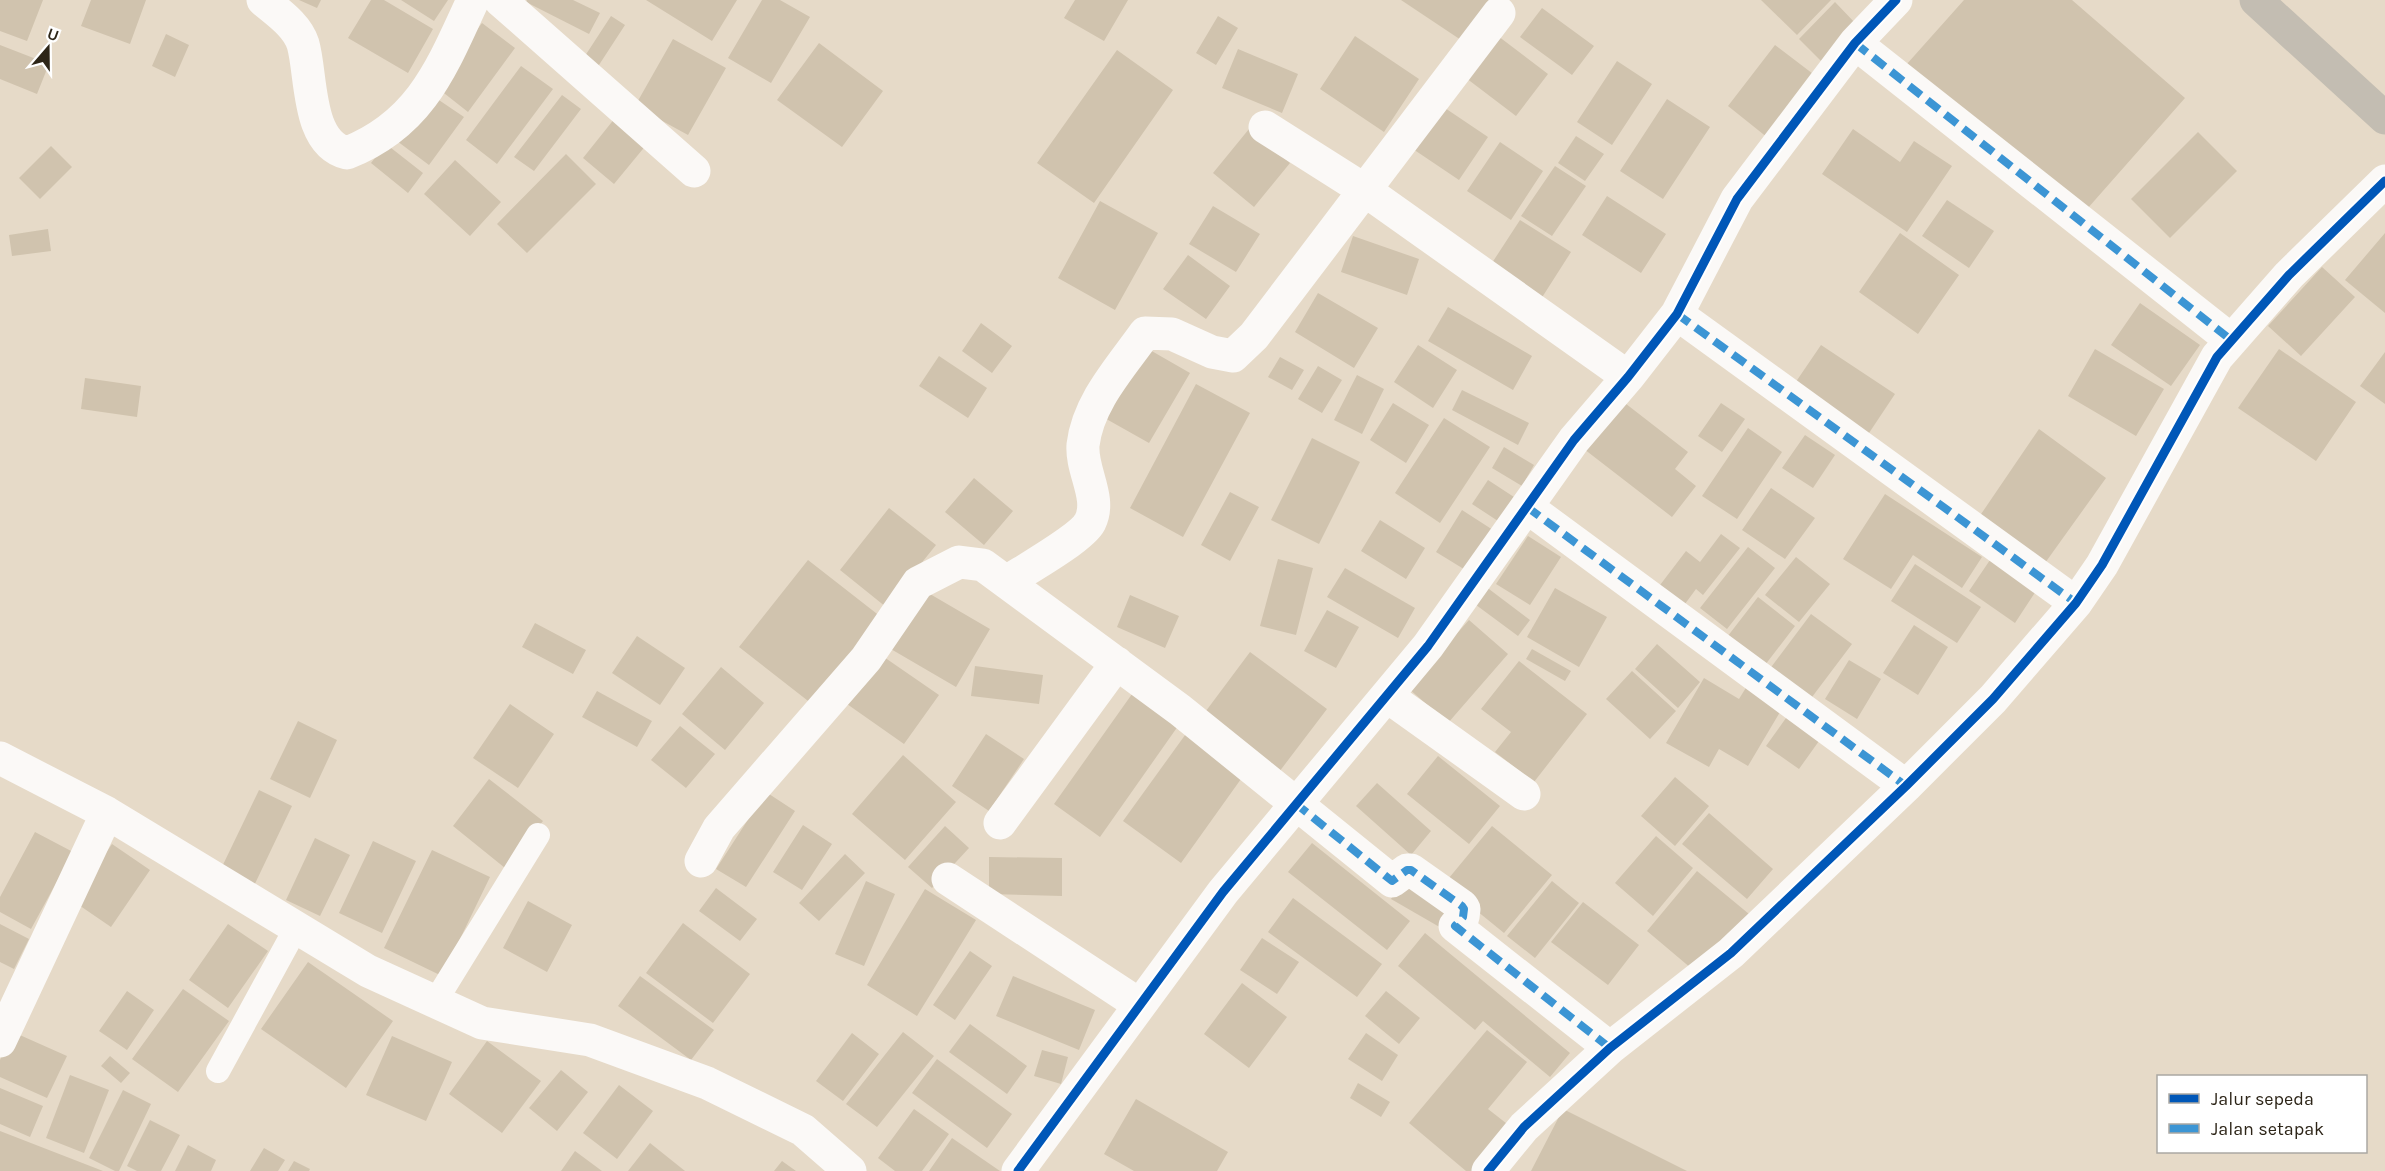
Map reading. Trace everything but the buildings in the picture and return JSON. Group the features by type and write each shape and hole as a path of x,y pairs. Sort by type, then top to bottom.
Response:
{"highway":[{"path":"2256,0 2385,117"}],"street":[{"path":"263,0 293,26 303,43 309,87 323,136 341,152 347,153 381,136 415,108 441,67 473,0"},
{"path":"500,0 694,171"},
{"path":"1018,1171 1223,892 1428,646 1574,440 1628,377 1677,314 1737,199 1856,43 1896,0"},
{"path":"1008,581 1059,548 1090,523 1094,504 1083,446 1098,399 1145,333 1172,334 1212,352 1233,356 1254,336 1499,13"},
{"path":"1856,43 2231,340"},
{"path":"1265,127 1366,191 1628,377"},
{"path":"1488,1171 1524,1127 1610,1048 1731,953 1906,786 1993,699 2076,603 2102,565 2217,357 2289,275 2385,181"},
{"path":"1677,314 2076,603"},
{"path":"1527,507 1906,786"},
{"path":"701,861 719,828 866,659 918,583 959,562 984,565 1117,663 1392,881 1407,870 1411,870 1462,906 1463,917 1455,926 1610,1048"},
{"path":"1000,823 1117,663"},
{"path":"1387,696 1524,794"},
{"path":"0,758 106,813 368,971 482,1023 590,1040 707,1083 803,1130 850,1171"},
{"path":"0,1041 106,813"},
{"path":"948,879 1140,1005"}],"lane":[{"path":"435,1002 538,836"},
{"path":"218,1071 296,928"}],"marked path":[{"path":"1855,43 2231,340"},
{"path":"1677,314 2076,603"},
{"path":"1527,507 1906,786"},
{"path":"1295,803 1392,881 1407,870 1411,870 1462,906 1463,917 1455,926 1610,1048"}],"cycle path":[{"path":"1018,1171 1223,892 1428,646 1574,440 1628,377 1677,314 1737,199 1855,43 1896,0"},
{"path":"1488,1171 1524,1127 1610,1048 1731,953 1906,786 1993,699 2076,603 2102,565 2217,357 2289,275 2385,181"}]}
